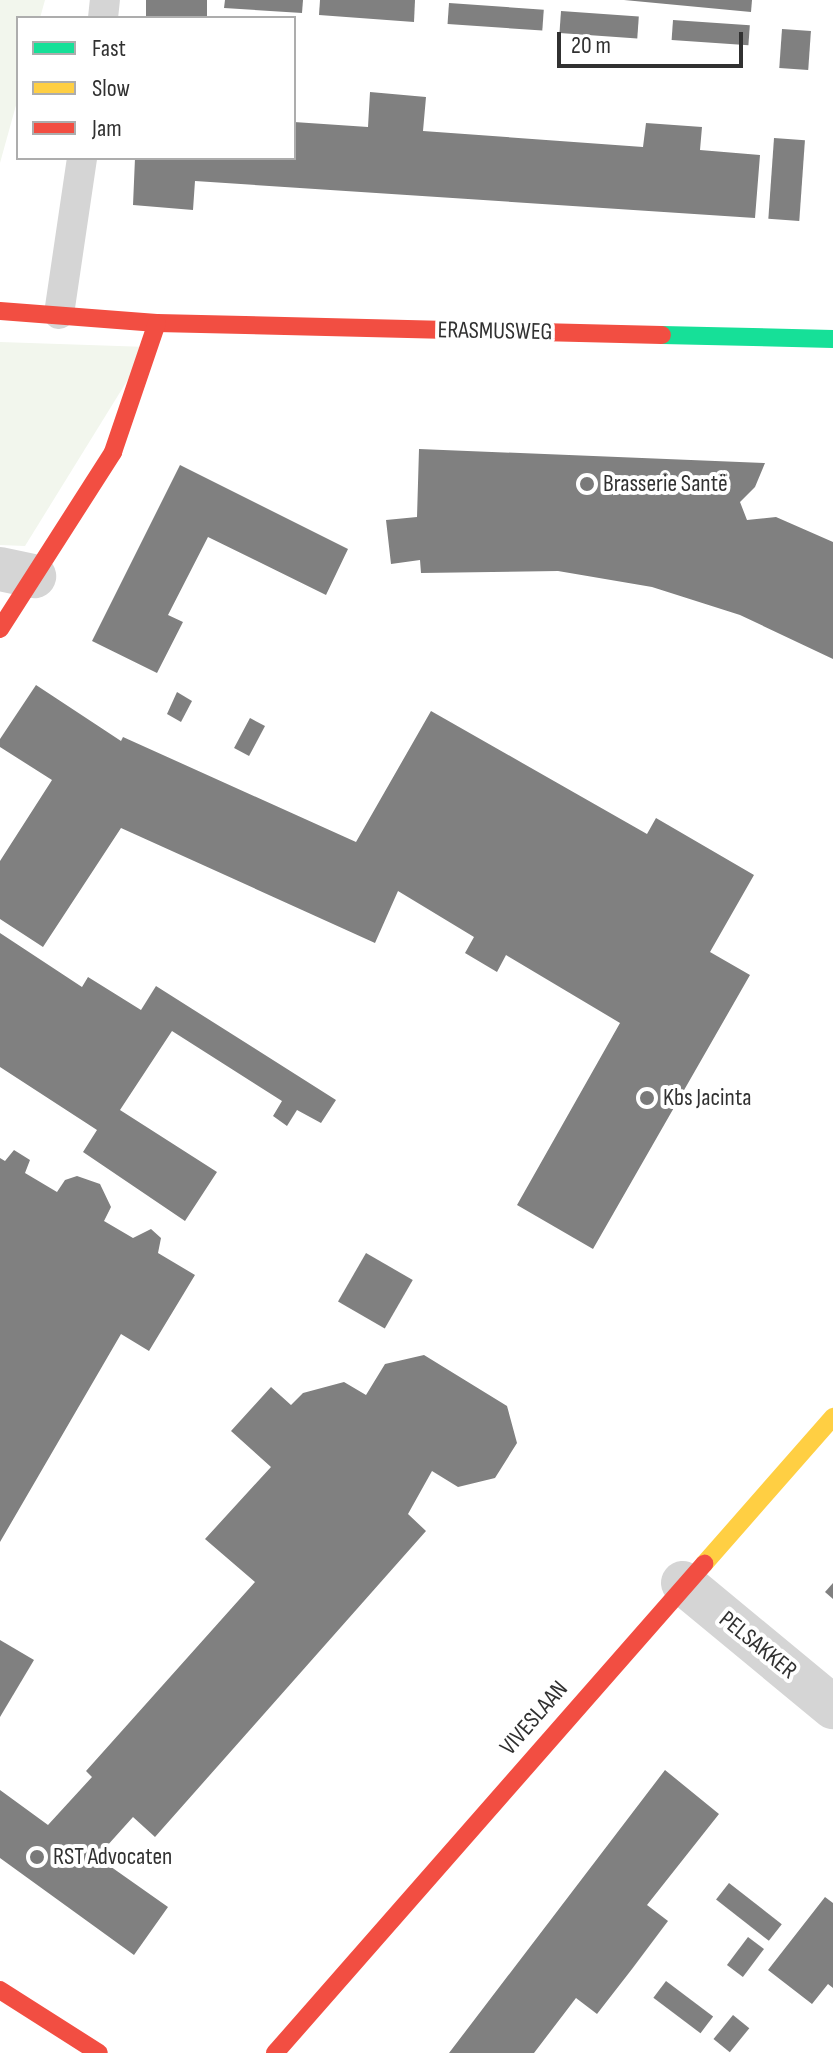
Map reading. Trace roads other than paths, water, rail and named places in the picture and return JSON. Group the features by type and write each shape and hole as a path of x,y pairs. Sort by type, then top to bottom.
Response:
{"street":[{"name":"ERASMUSWEG","path":"0,311 157,323 833,339"},
{"path":"0,629 17,573 113,452 157,323"},
{"name":"VIVESLAAN","path":"275,2053 683,1583 833,1417"},
{"name":"PELSAKKER","path":"683,1583 833,1707"},
{"path":"0,1990 99,2053"}],"lane":[{"path":"59,314 82,160"}],"place":[{"name":"Brasserie Santë","path":"587,484"},
{"name":"Kbs Jacinta","path":"647,1098"},
{"name":"RST Advocaten","path":"37,1857"}]}
